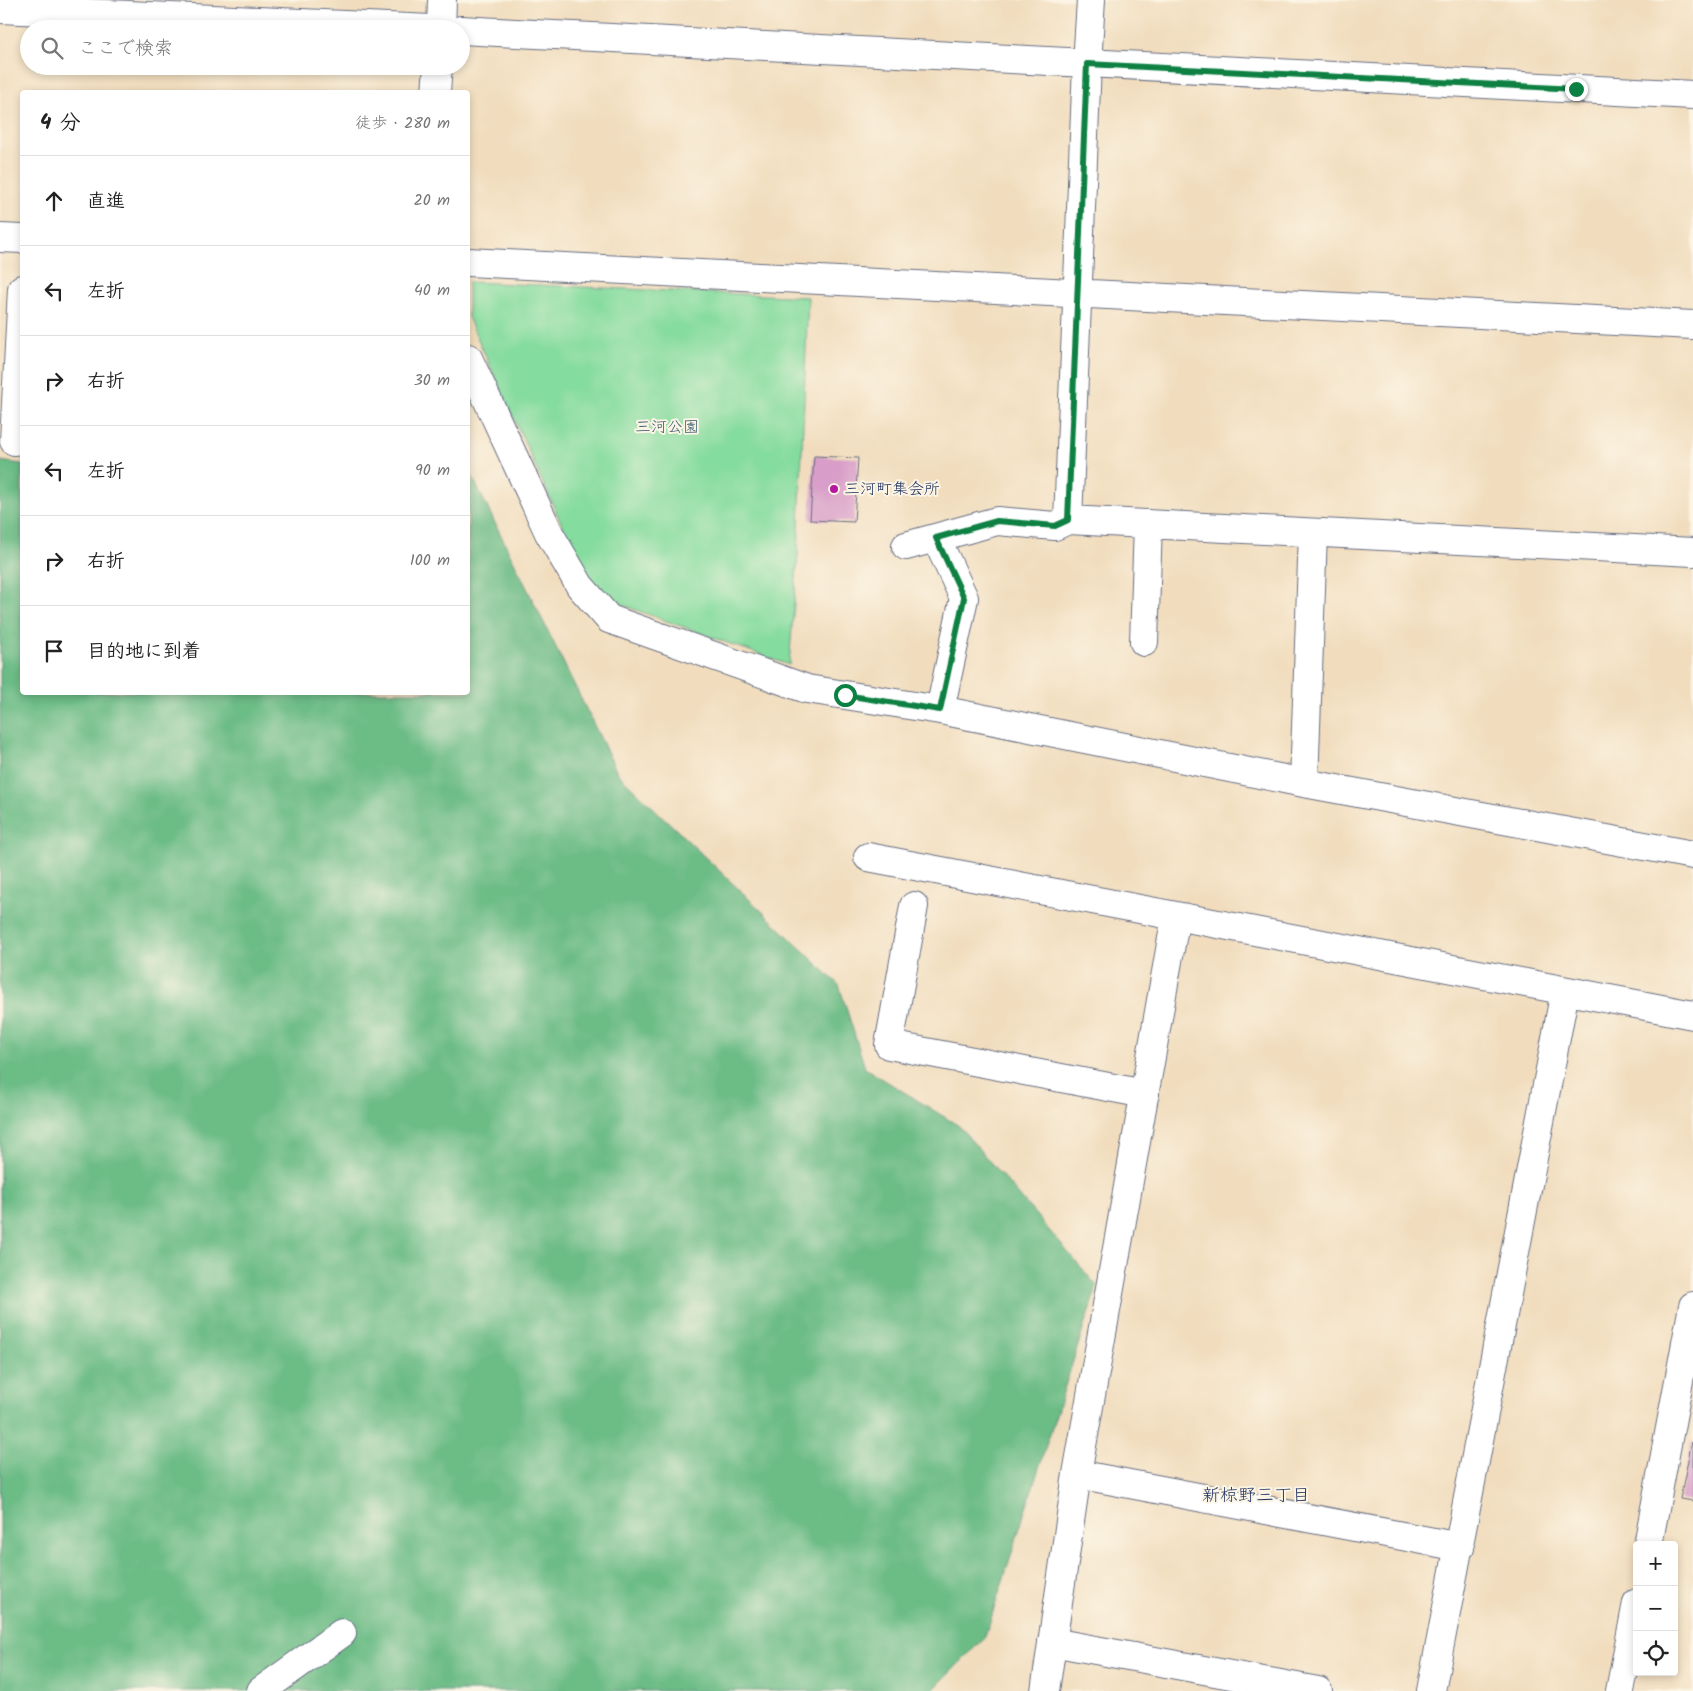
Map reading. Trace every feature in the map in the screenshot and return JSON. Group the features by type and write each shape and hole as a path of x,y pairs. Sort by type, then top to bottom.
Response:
{"street":[{"path":"441,20 442,0"},
{"path":"1068,520 1091,0"},
{"path":"0,9 236,20"},
{"path":"470,30 1693,95"},
{"path":"436,90 437,75"},
{"path":"0,238 20,239"},
{"path":"470,262 1078,295 1693,325"},
{"path":"12,441 20,319"},
{"path":"470,362 549,532 580,586 609,619 807,689 940,710 1304,783 1693,855"},
{"path":"906,546 997,521 1055,526 1068,520 1693,552"},
{"path":"1144,642 1148,524"},
{"path":"1304,783 1313,533"},
{"path":"936,538 964,598 940,710"},
{"path":"868,857 1693,1015"},
{"path":"914,906 890,1045 1145,1094"},
{"path":"1045,1691 1077,1474 1176,916"},
{"path":"1432,1691 1565,991"},
{"path":"1649,1541 1693,1306"},
{"path":"1077,1474 1460,1547"},
{"path":"1620,1691 1633,1624"},
{"path":"261,1691 342,1633"},
{"path":"1052,1642 1244,1684 1318,1691"}],"green space":[{"name":"三河公園","path":"470,282 808,297 798,553 789,665 625,606 586,578 470,321"},
{"path":"0,461 20,464 20,695 470,695 470,472 618,774 839,985 865,1068 959,1126 1097,1286 985,1637 932,1691 0,1691"}],"building":[{"name":"三河町集会所","path":"814,456 858,458 854,522 810,520"},
{"path":"1693,1441 1693,1501 1680,1499"}],"place":[{"name":"三河町集会所","path":"834,489"}],"district":[{"name":"新椋野三丁目","path":"1256,1496"}],"route":[{"path":"845,695 940,710 964,598 936,538 997,521 1055,526 1068,520 1087,64 1576,89"}]}
